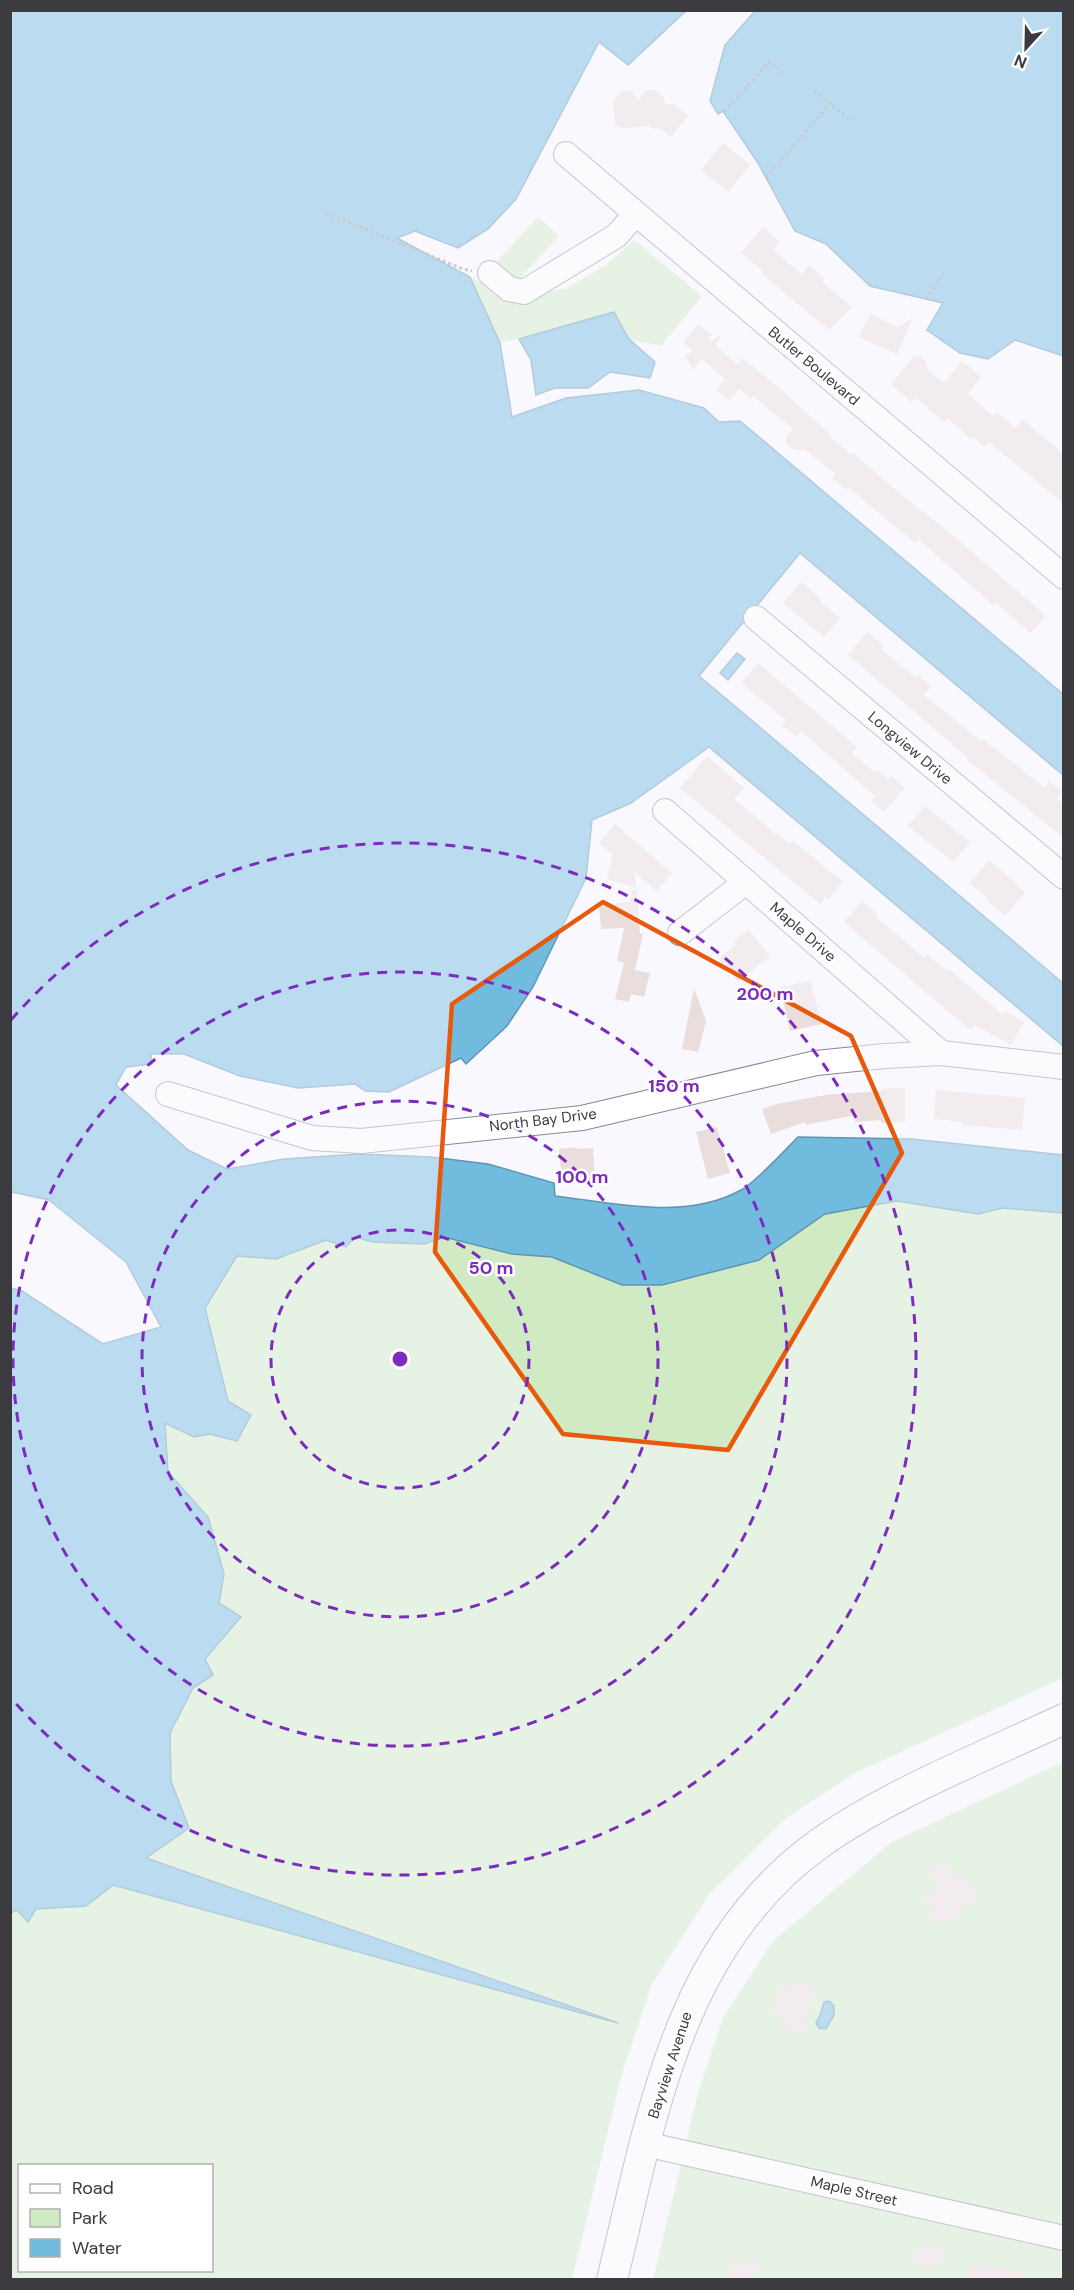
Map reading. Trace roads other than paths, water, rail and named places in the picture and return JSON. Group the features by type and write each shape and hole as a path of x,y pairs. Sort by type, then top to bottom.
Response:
{"main road":[{"name":"Bayview Avenue","path":"612,2280 645,2144 679,2030 697,1989 730,1935 773,1883 820,1843 909,1792 1064,1719"}],"street":[{"name":"Butler Boulevard","path":"566,154 635,215 1064,577"},
{"path":"490,273 509,289 524,292 616,236 635,215"},
{"name":"Longview Drive","path":"756,618 1064,877"},
{"name":"Maple Drive","path":"665,811 941,1053"},
{"path":"680,933 746,882"},
{"name":"North Bay Drive","path":"168,1094 312,1138 361,1140 582,1118 816,1064 885,1056 941,1053 1064,1067"},
{"name":"Maple Street","path":"645,2144 1064,2238"}],"water":[{"path":"11,11 686,11 628,65 599,42 516,199 488,229 458,248 415,231 397,238 470,277 500,343 512,417 566,398 639,390 704,408 719,422 740,421 1063,694 1063,775 800,553 699,676 1063,983 1063,1046 709,747 631,803 592,820 586,878 533,987 507,1026 466,1064 461,1058 389,1092 365,1091 355,1084 298,1088 240,1076 184,1054 151,1054 151,1064 126,1067 116,1085 188,1150 227,1169 284,1159 359,1154 431,1157 488,1164 554,1183 555,1196 650,1207 697,1205 741,1190 762,1173 798,1137 912,1139 1063,1155 1063,1213 1003,1208 978,1214 897,1201 825,1214 759,1260 662,1285 622,1285 552,1257 512,1254 444,1237 424,1244 373,1242 355,1237 346,1247 326,1240 276,1259 237,1256 205,1308 228,1401 251,1415 237,1441 210,1434 194,1437 165,1423 168,1472 208,1517 224,1574 219,1603 241,1617 205,1659 213,1675 193,1688 170,1733 171,1781 189,1828 146,1858 618,2023 113,1885 86,1906 36,1909 28,1922 17,1910 11,1913 11,1288 22,1291 103,1344 161,1327 126,1262 49,1200 11,1192"},
{"path":"755,11 1063,11 1063,356 1015,340 988,359 960,353 927,330 943,303 870,286 826,244 795,231 758,163 723,111 718,114 710,101 725,45"},
{"path":"614,312 629,339 655,362 650,378 610,372 588,388 555,388 536,395 531,360 519,339"},
{"path":"737,653 745,659 728,680 720,673"},
{"path":"829,2001 834,2006 834,2015 826,2029 819,2028 816,2023 824,2002"}]}
